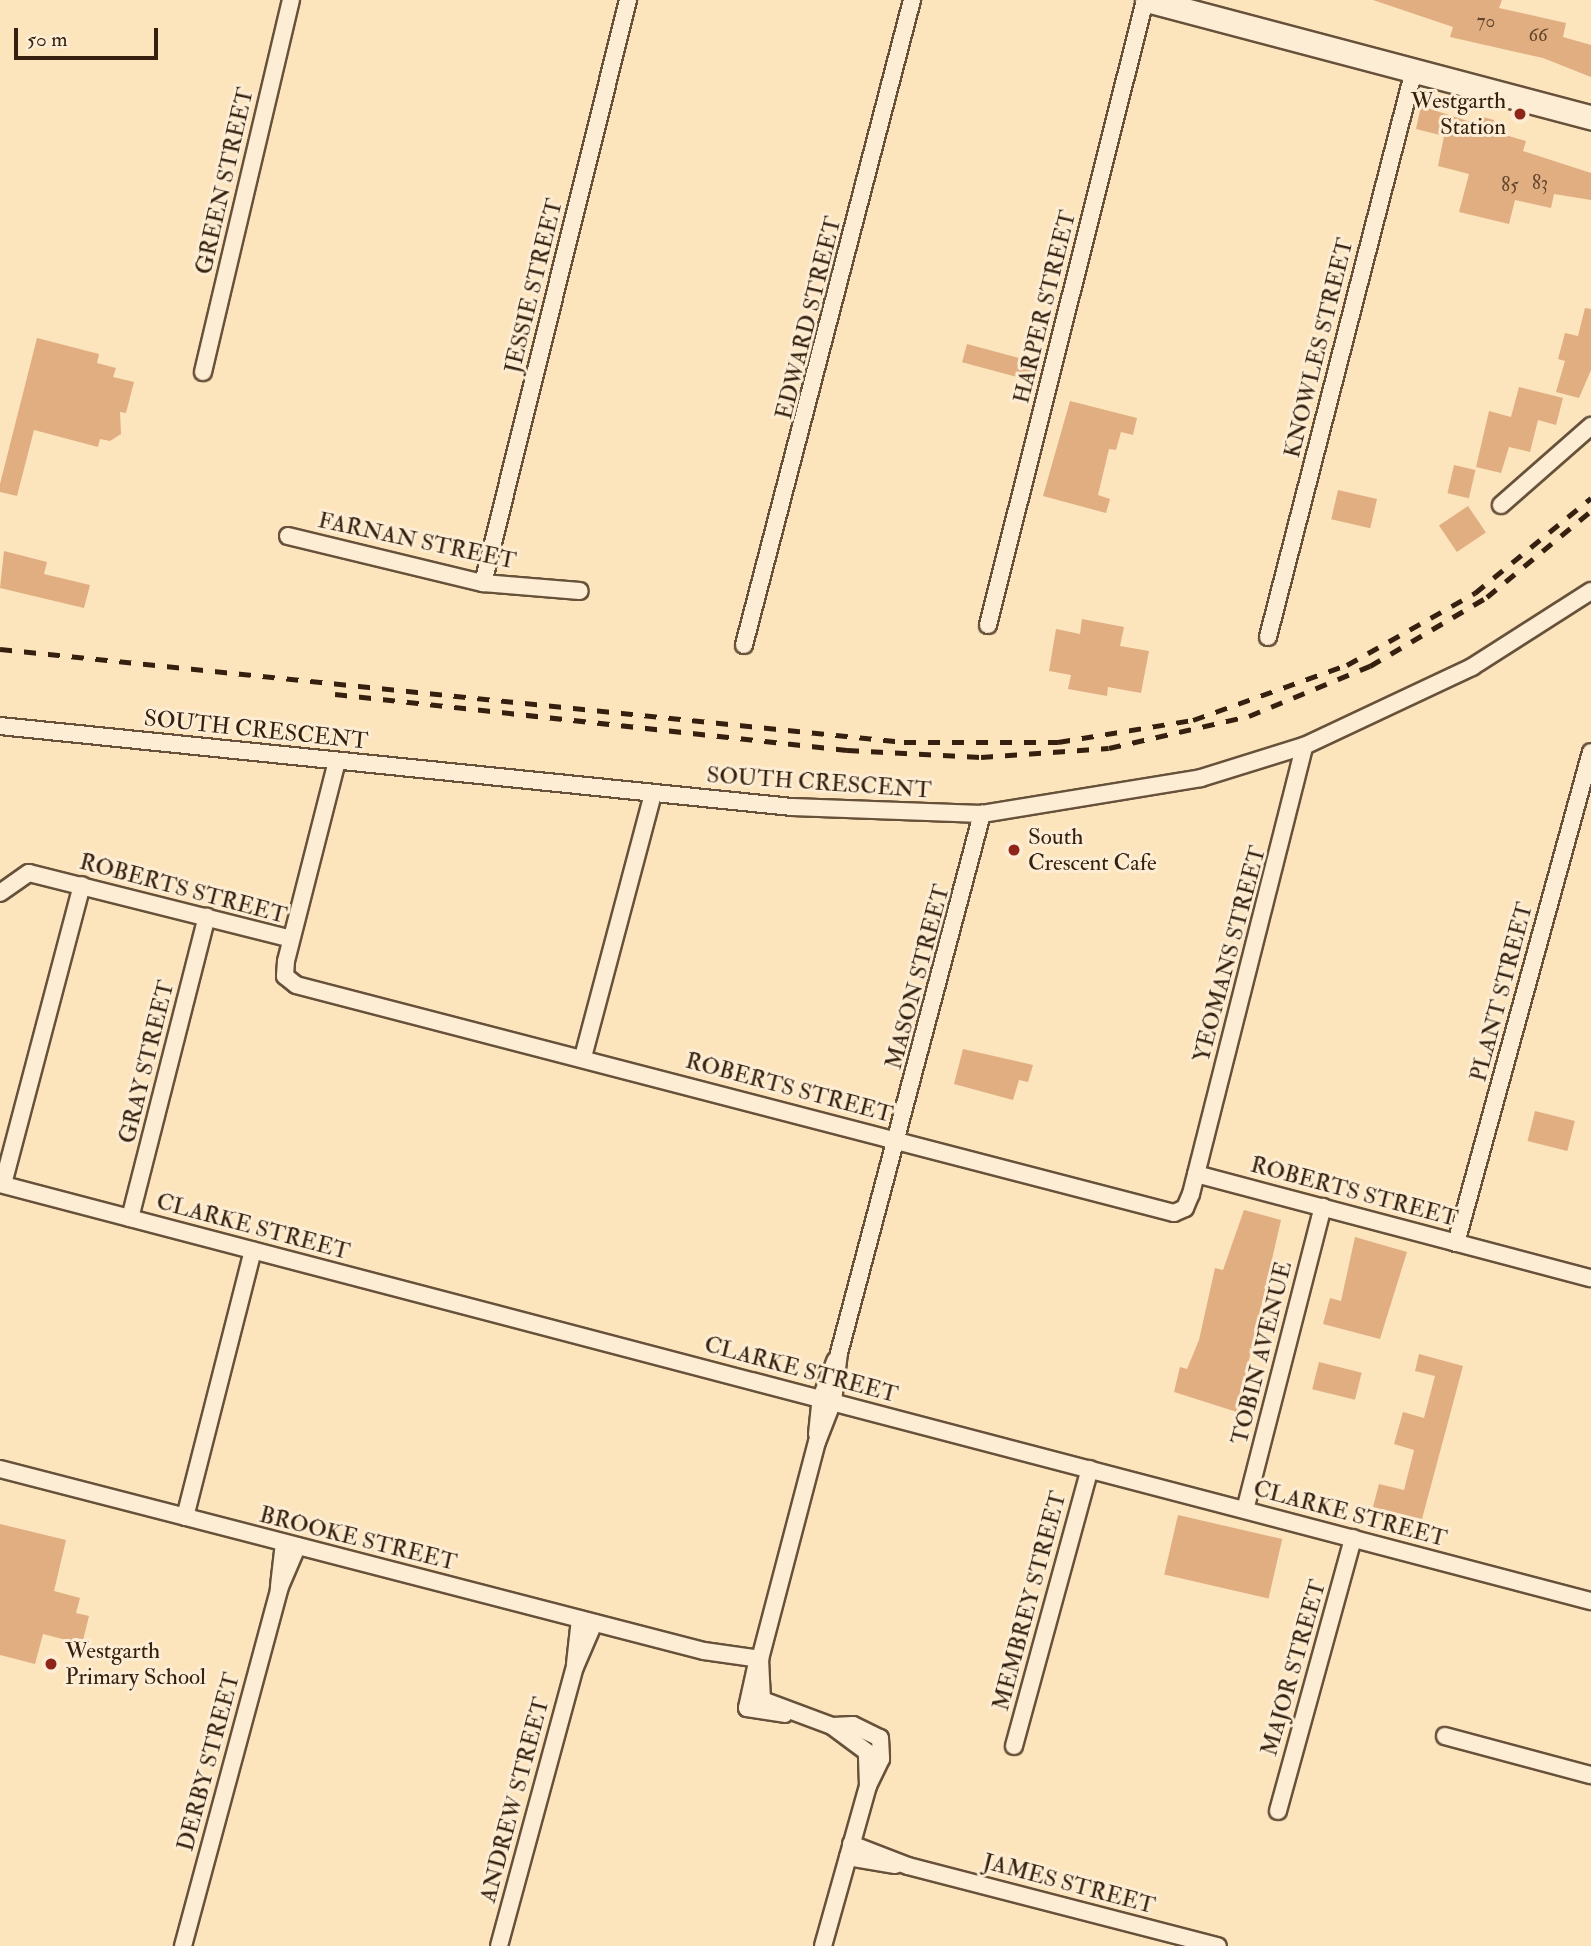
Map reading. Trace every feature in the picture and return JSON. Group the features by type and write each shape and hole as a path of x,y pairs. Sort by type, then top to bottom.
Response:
{"main road":[{"path":"1146,0 1591,117"}],"street":[{"name":"GREEN STREET","path":"203,372 291,0"},
{"name":"JESSIE STREET","path":"483,583 628,0"},
{"name":"EDWARD STREET","path":"744,645 912,0"},
{"name":"HARPER STREET","path":"988,625 1146,0"},
{"name":"KNOWLES STREET","path":"1268,637 1414,70"},
{"path":"1501,505 1591,426"},
{"name":"FARNAN STREET","path":"288,536 483,583 580,590"},
{"name":"SOUTH CRESCENT","path":"0,726 653,794 881,813 982,814 1201,778 1304,746 1472,667 1591,591"},
{"name":"YEOMANS STREET","path":"1196,1174 1304,746"},
{"name":"PLANT STREET","path":"1456,1243 1591,752"},
{"path":"291,939 337,761"},
{"path":"583,1057 653,794"},
{"name":"MASON STREET","path":"849,1851 868,1786 864,1746 832,1726 786,1714 752,1701 758,1667 839,1353 982,814"},
{"name":"ROBERTS STREET","path":"0,893 29,873 291,939 285,976 296,985 583,1057 1174,1213 1185,1208 1196,1174 1591,1278"},
{"path":"1,1184 82,885"},
{"name":"GRAY STREET","path":"130,1218 207,917"},
{"name":"CLARKE STREET","path":"1,1184 1591,1601"},
{"name":"TOBIN AVENUE","path":"1245,1510 1323,1207"},
{"path":"185,1517 253,1251"},
{"name":"BROOKE STREET","path":"0,1469 758,1667"},
{"name":"MEMBREY STREET","path":"1014,1746 1090,1469"},
{"name":"MAJOR STREET","path":"1278,1811 1353,1538"},
{"name":"DERBY STREET","path":"183,1946 290,1545"},
{"name":"ANDREW STREET","path":"499,1946 587,1621"},
{"path":"1445,1736 1591,1774"},
{"path":"823,1946 849,1851"},
{"name":"JAMES STREET","path":"849,1851 1218,1946"},
{"path":"1148,1946 1152,1929"}],"building":[{"path":"1373,0 1502,0 1499,8 1566,23 1563,37 1591,45 1591,77 1543,58 1450,37 1453,27"},
{"path":"1421,106 1477,124 1479,116 1494,120 1491,131 1526,141 1523,151 1591,173 1591,200 1554,194 1551,208 1515,200 1509,224 1459,212 1469,174 1438,166 1444,136 1416,129"},
{"path":"1585,308 1591,309 1591,370 1579,398 1556,392 1565,361 1558,359 1565,333 1578,336"},
{"path":"37,338 99,354 97,363 116,368 113,377 134,382 126,413 120,412 121,434 110,441 100,439 98,447 34,430 17,496 0,492 0,484"},
{"path":"967,344 1035,362 1030,380 962,362"},
{"path":"1519,387 1563,398 1556,425 1538,420 1530,452 1509,447 1501,473 1476,467 1489,411 1511,417"},
{"path":"1070,401 1137,418 1133,435 1121,432 1116,450 1109,449 1098,495 1110,499 1106,513 1043,496"},
{"path":"1454,465 1475,470 1469,498 1447,493"},
{"path":"1338,490 1377,499 1370,528 1331,519"},
{"path":"1468,506 1486,533 1457,552 1439,526"},
{"path":"4,551 47,562 44,574 90,585 84,608 0,588"},
{"path":"1082,619 1124,627 1120,646 1149,651 1141,693 1108,687 1107,696 1068,689 1071,675 1049,671 1056,629 1080,634"},
{"path":"963,1049 1033,1065 1028,1082 1019,1080 1013,1100 954,1084"},
{"path":"1535,1111 1575,1121 1567,1151 1528,1141"},
{"path":"1244,1210 1281,1220 1237,1412 1174,1392 1180,1367 1187,1369 1199,1340 1215,1268 1223,1270"},
{"path":"1355,1237 1407,1252 1380,1339 1323,1324 1330,1298 1341,1301"},
{"path":"1419,1354 1463,1366 1422,1519 1373,1507 1379,1484 1404,1490 1414,1450 1394,1444 1403,1412 1424,1418 1435,1376 1415,1371"},
{"path":"1319,1362 1362,1373 1355,1400 1312,1389"},
{"path":"1178,1515 1282,1539 1269,1599 1164,1574"},
{"path":"0,1524 66,1540 54,1591 80,1598 76,1613 89,1616 82,1644 43,1634 35,1664 0,1655"}],"railway":[{"path":"0,649 904,742 1058,742 1193,720 1347,665 1475,593 1591,498"},
{"path":"335,694 847,750 981,757 1109,748 1249,716 1370,666 1487,597 1591,511"}],"place":[{"name":"Westgarth Station","path":"1520,114"},
{"name":"South Crescent Cafe","path":"1014,850"},
{"name":"Westgarth Primary School","path":"51,1664"}]}
